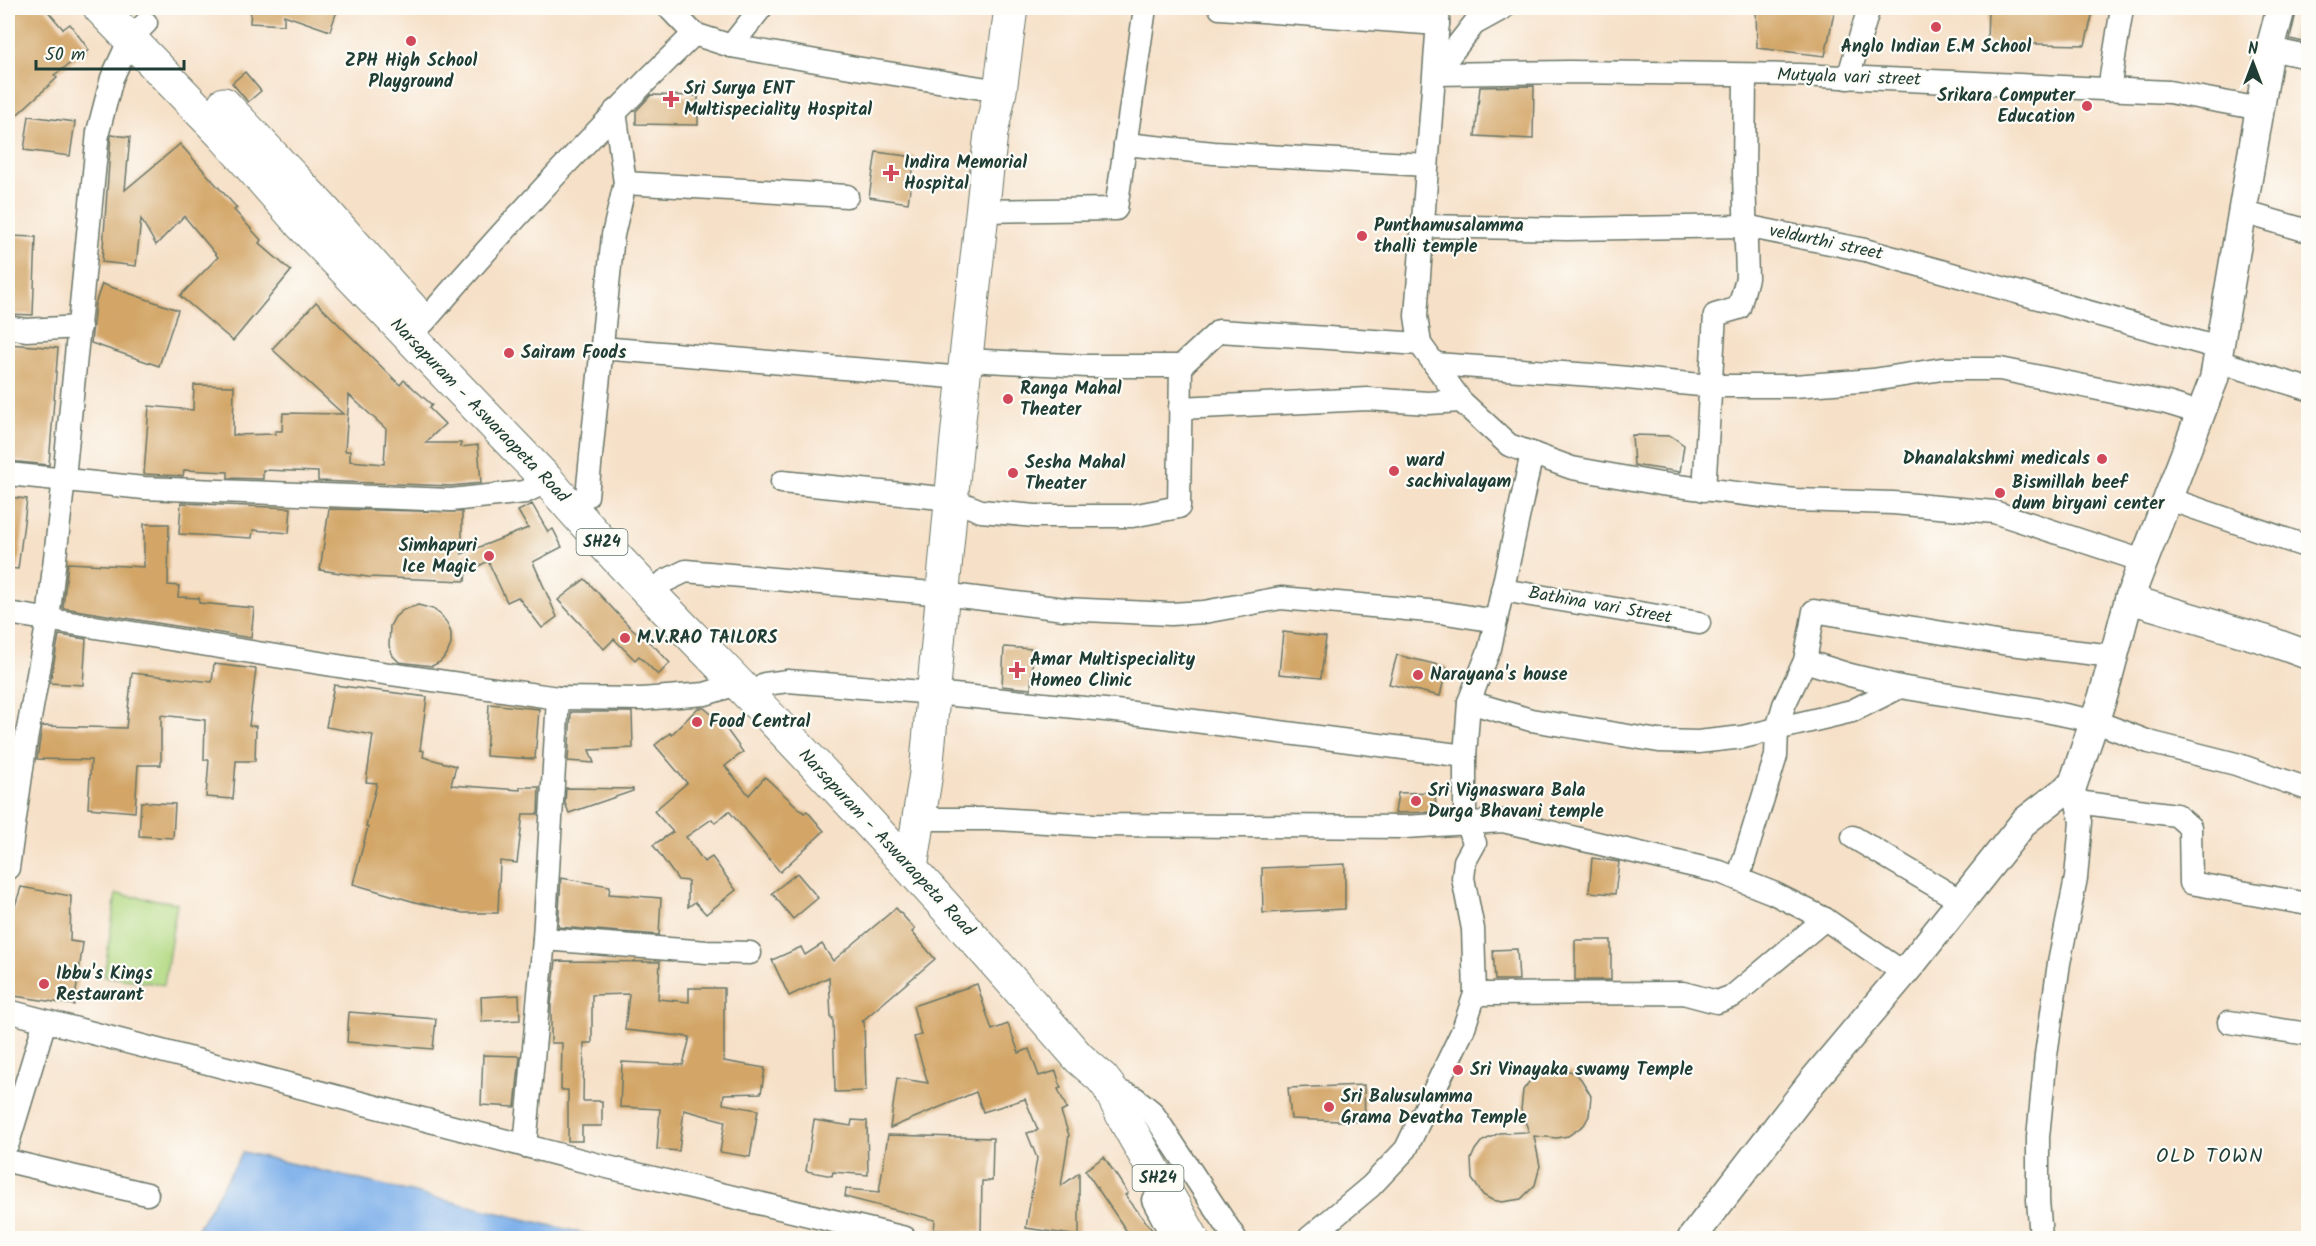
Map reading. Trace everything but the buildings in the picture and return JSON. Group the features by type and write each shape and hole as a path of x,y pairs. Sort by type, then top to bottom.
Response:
{"main road":[{"name":"Narsapuram - Aswaraopeta Road","path":"100,8 136,23 320,206 416,329 576,514 915,844 1090,1042 1106,1083 1124,1118 1192,1239"},
{"path":"915,844 934,693 951,499 982,211 991,133 1000,91 1011,8"},
{"name":"Narsapuram - Aswaraopeta Road","path":"416,329 587,496 665,581 751,684"}],"street":[{"path":"669,8 694,34 731,46 1000,91"},
{"path":"731,46 760,8"},
{"path":"982,211 1116,209 1145,8"},
{"path":"1220,8 1438,16 1416,316 1420,344 1461,401 1509,445 1572,468 1660,484 1795,500 1893,503 1994,512 2143,561"},
{"path":"1435,74 1474,24 1503,8"},
{"path":"1848,78 1869,8"},
{"path":"2109,89 2122,8"},
{"path":"2041,1239 2038,1200 2038,1137 2059,963 2076,878 2081,822 2075,793 2129,599 2166,498 2214,379 2270,49 2281,8"},
{"path":"8,868 26,740 48,620 80,327 87,231 98,132 112,78 136,23"},
{"path":"416,329 507,226 615,111 694,34"},
{"path":"2270,49 2308,57"},
{"name":"Mutyala vari street","path":"1435,74 1569,72 1745,75 2109,89 2169,92 2261,109"},
{"path":"1704,490 1715,315 1739,308 1747,278 1744,174 1745,75"},
{"path":"587,496 613,235 625,183 615,111"},
{"path":"1125,144 1214,153 1427,165"},
{"path":"625,183 847,196"},
{"path":"2243,212 2308,231"},
{"name":"veldurthi street","path":"1422,226 1567,229 1745,226 1865,250 2218,355 2308,389"},
{"path":"8,327 26,330 80,327"},
{"path":"601,348 965,369 1181,366 1219,331 1420,344"},
{"path":"1435,364 1711,386 1794,386 1873,380 1942,369 2000,369 2200,413"},
{"path":"782,482 951,499 981,511 1035,516 1132,516 1179,507 1181,366"},
{"path":"1180,408 1368,399 1428,404 1461,401"},
{"path":"1310,1239 1371,1186 1406,1149 1463,1030 1474,994 1473,929 1463,878 1465,861 1475,843 1465,823 1465,756 1469,702 1490,648 1532,453"},
{"path":"8,474 144,488 452,500 525,492 548,481"},
{"path":"2166,498 2308,548"},
{"path":"665,581 686,571 943,594 1064,609 1171,614 1204,612 1281,598 1440,612 1496,621"},
{"name":"Bathina vari Street","path":"1502,590 1699,623"},
{"path":"2129,599 2267,640 2308,655"},
{"path":"1738,879 1776,756 1777,729 1784,705 1804,661 1814,611 2002,643 2113,656"},
{"path":"8,613 376,672 558,698 642,699 705,694 751,684 788,681 934,693 1147,715 1465,756"},
{"path":"1804,661 1900,687 2094,721 2149,742 2236,764 2308,789"},
{"path":"1469,702 1531,720 1659,741 1698,742 1743,737 1852,711 1900,687"},
{"path":"525,1146 544,939 558,698"},
{"path":"1692,1239 1812,1082 1904,974 2025,821 2075,793 2176,815 2190,827 2191,883 2308,904"},
{"path":"915,844 998,819 1094,825 1405,827 1503,821 1720,872 1773,893 1825,919 1904,974"},
{"path":"1853,837 1962,901"},
{"path":"1474,994 1683,993 1717,1002 1733,996 1825,919"},
{"path":"544,939 707,952 750,953"},
{"path":"8,1011 525,1146 905,1239"},
{"path":"8,1143 45,1021"},
{"path":"2229,1022 2308,1034"},
{"path":"1106,1083 1117,1129 1173,1239"},
{"path":"1106,1083 1135,1098 1152,1112 1235,1239"},
{"path":"8,1161 147,1194"}],"green space":[{"path":"116,894 177,903 164,985 104,976"}],"water":[{"path":"243,1152 603,1238 192,1238"}],"place":[{"name":"Anglo Indian E.M School","path":"1936,27"},
{"name":"ZPH High School Playground","path":"411,41"},
{"name":"Sri Surya ENT Multispeciality Hospital","path":"671,99"},
{"name":"Srikara Computer Education","path":"2087,106"},
{"name":"Indira Memorial Hospital","path":"891,173"},
{"name":"Punthamusalamma thalli temple","path":"1362,236"},
{"name":"Sairam Foods","path":"509,353"},
{"name":"Ranga Mahal Theater","path":"1008,399"},
{"name":"Dhanalakshmi medicals","path":"2102,459"},
{"name":"ward sachivalayam","path":"1394,471"},
{"name":"Sesha Mahal Theater","path":"1013,473"},
{"name":"Bismillah beef dum biryani center","path":"2000,493"},
{"name":"Simhapuri Ice Magic","path":"489,556"},
{"name":"M.V.RAO TAILORS","path":"625,638"},
{"name":"Amar Multispeciality Homeo Clinic","path":"1017,670"},
{"name":"Narayana's house","path":"1418,675"},
{"name":"Food Central","path":"697,722"},
{"name":"Sri Vignaswara Bala Durga Bhavani temple","path":"1416,801"},
{"name":"Ibbu's Kings Restaurant","path":"44,984"},
{"name":"Sri Vinayaka swamy Temple","path":"1458,1070"},
{"name":"Sri Balusulamma Grama Devatha Temple","path":"1329,1107"}],"district":[{"name":"OLD TOWN","path":"2210,1157"}]}
